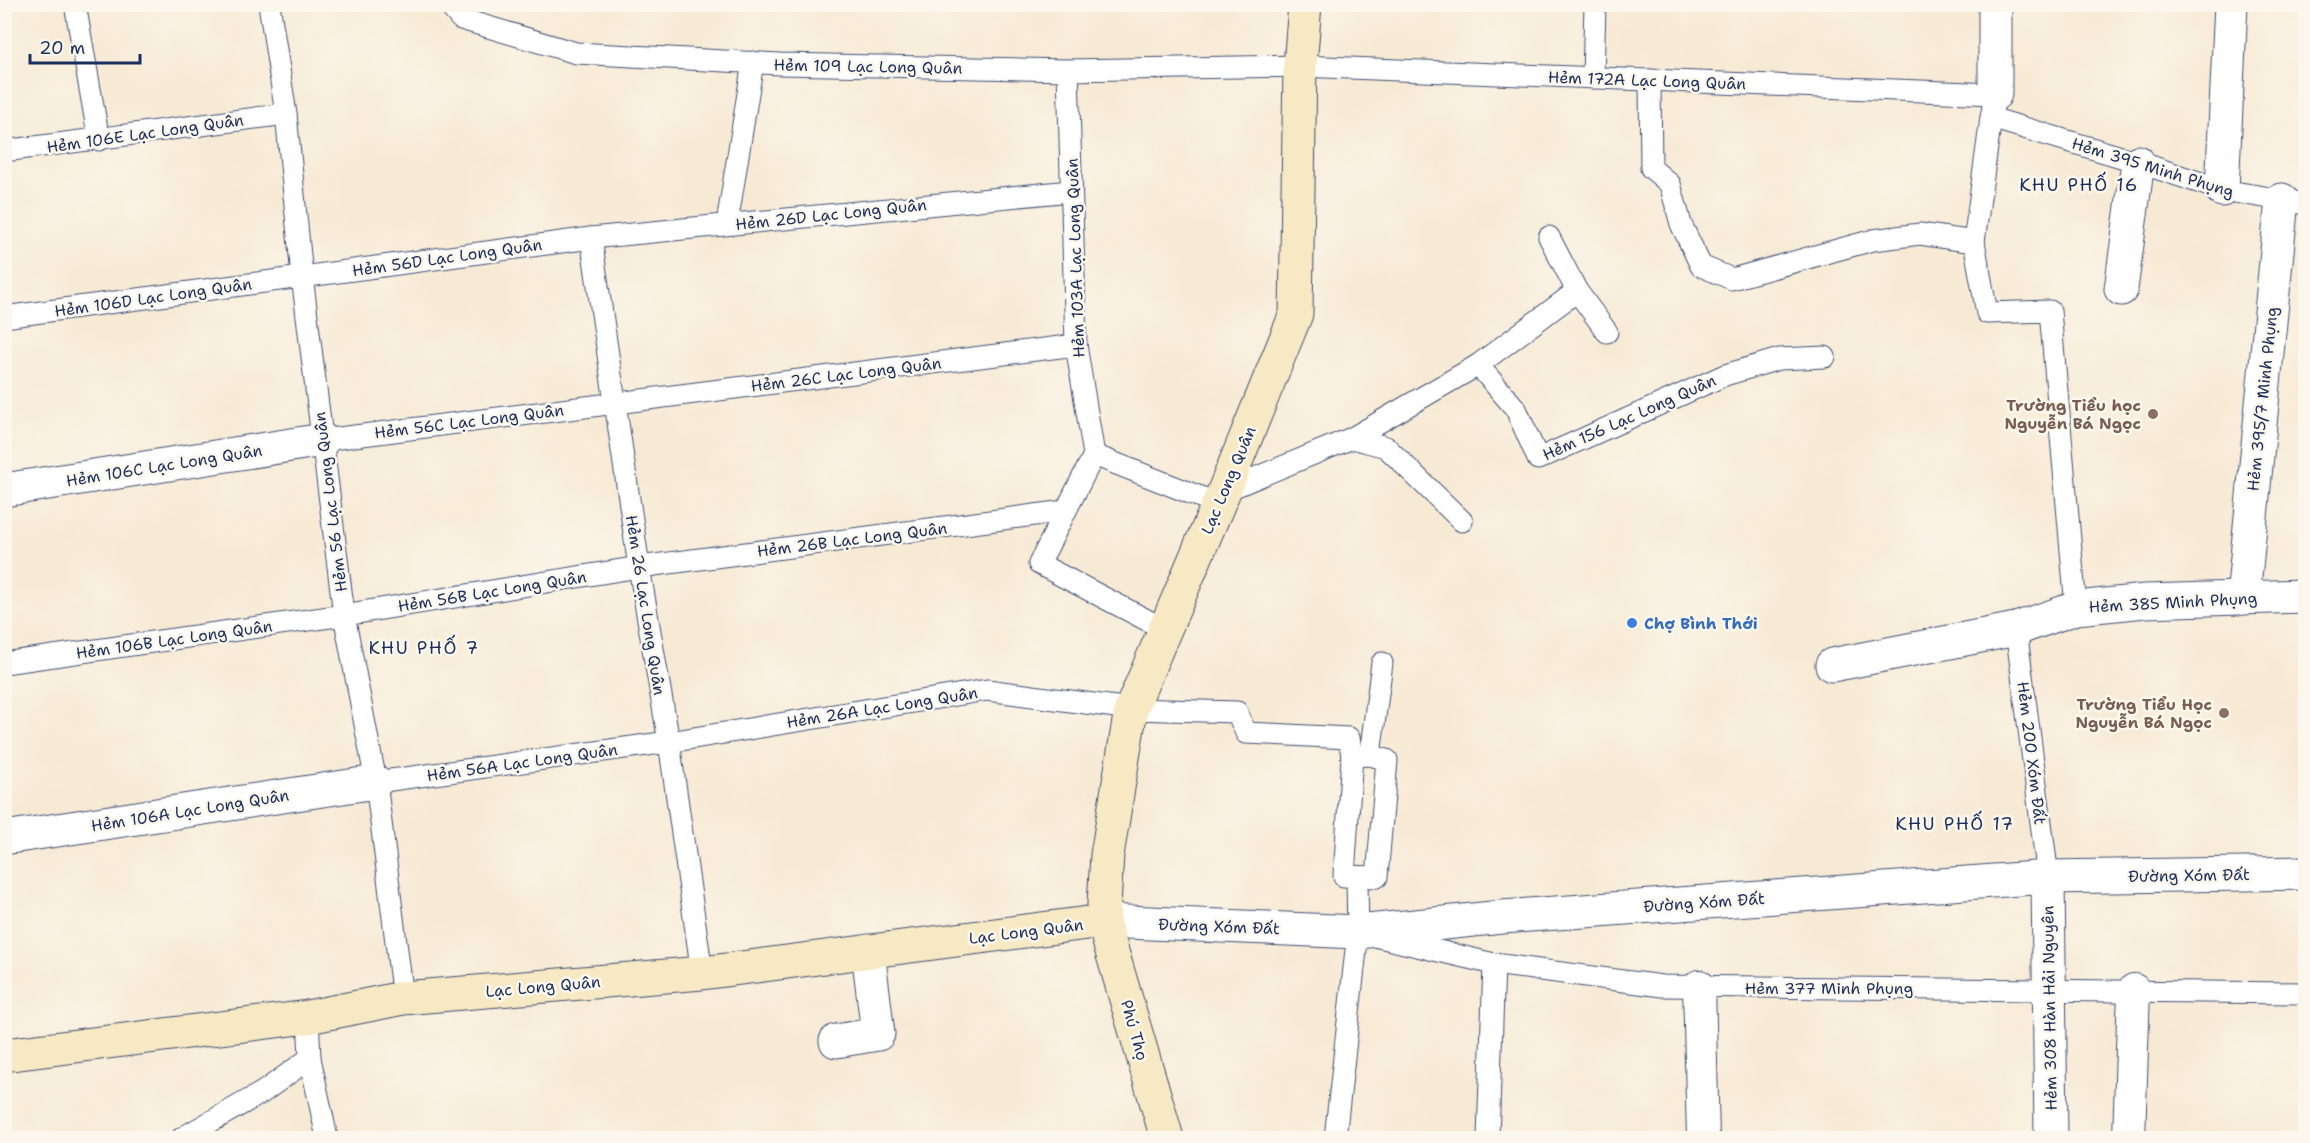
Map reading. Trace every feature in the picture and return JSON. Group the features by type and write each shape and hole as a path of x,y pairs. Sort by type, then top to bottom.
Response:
{"main road":[{"name":"Lạc Long Quân","path":"4,1055 308,1017 403,998 702,973 1103,921 1107,855 1131,709 1166,630 1296,314 1300,66 1305,4"},
{"name":"Phú Thọ","path":"1103,921 1167,1138"}],"street":[{"path":"1993,106 1995,4"},
{"path":"2222,190 2231,4"},
{"path":"2121,289 2138,162"},
{"name":"Hẻm 395/7 Minh Phụng","path":"2243,598 2294,202"},
{"name":"Hẻm 106C Lạc Long Quân","path":"4,490 323,440"},
{"name":"Hẻm 385 Minh Phụng","path":"1832,665 2016,630 2076,608 2145,601 2306,596"},
{"name":"Hẻm 106A Lạc Long Quân","path":"4,838 376,782"},
{"name":"Đường Xóm Đất","path":"1103,921 1358,932 1502,917 2048,877 2306,873"},
{"name":"Hẻm 308 Hàn Hải Nguyên","path":"2048,877 2051,1138"},
{"path":"836,1041 878,1034 868,951"},
{"path":"1699,986 1703,1138"},
{"path":"2129,1138 2134,990"}],"lane":[{"path":"75,4 99,140"},
{"name":"Hẻm 56 Lạc Long Quân","path":"269,4 286,114 302,276 344,615 376,782 403,998"},
{"name":"Hẻm 109 Lạc Long Quân","path":"448,4 460,19 576,53 753,62 1068,70 1300,66"},
{"path":"1593,78 1594,4"},
{"path":"727,224 753,62"},
{"name":"Hẻm 172A Lạc Long Quân","path":"1300,66 1650,80 1993,106"},
{"name":"Hẻm 103A Lạc Long Quân","path":"1068,70 1076,345 1094,454"},
{"path":"1650,80 1651,168 1670,184 1681,224 1701,266 1732,279 1874,240 1920,234 1974,242"},
{"path":"1993,106 1974,242 1987,313 2050,311 2076,608"},
{"name":"Hẻm 395 Minh Phụng","path":"1993,106 2138,162 2222,190 2294,202"},
{"name":"Hẻm 106E Lạc Long Quân","path":"4,151 286,114"},
{"name":"Hẻm 26D Lạc Long Quân","path":"591,238 1071,191"},
{"path":"1549,237 1577,291 1606,332"},
{"name":"Hẻm 56D Lạc Long Quân","path":"302,276 591,238"},
{"name":"Hẻm 26 Lạc Long Quân","path":"591,238 639,567 669,742 702,973"},
{"name":"Hẻm 106D Lạc Long Quân","path":"4,317 302,276"},
{"path":"1166,630 1039,564 1094,454 1221,498 1352,438 1478,365 1577,291"},
{"name":"Hẻm 26C Lạc Long Quân","path":"616,403 1076,345"},
{"name":"Hẻm 156 Lạc Long Quân","path":"1478,365 1516,409 1538,459 1725,375 1779,359 1825,357"},
{"name":"Hẻm 56C Lạc Long Quân","path":"323,440 616,403"},
{"path":"1352,438 1386,447 1462,521"},
{"name":"Hẻm 26B Lạc Long Quân","path":"639,567 1065,511"},
{"name":"Hẻm 56B Lạc Long Quân","path":"344,615 639,567"},
{"name":"Hẻm 106B Lạc Long Quân","path":"4,663 344,615"},
{"name":"Hẻm 200 Xóm Đất","path":"2016,630 2048,877"},
{"path":"1361,755 1387,760 1377,877 1357,878 1344,876 1361,755 1382,663"},
{"name":"Hẻm 26A Lạc Long Quân","path":"669,742 987,690 1131,709 1237,712 1246,733 1349,738 1361,755"},
{"name":"Hẻm 56A Lạc Long Quân","path":"376,782 669,742"},
{"path":"1335,1138 1358,932 1357,878"},
{"name":"Hẻm 377 Minh Phụng","path":"1358,932 1494,964 1662,986 2306,993"},
{"path":"1488,1138 1494,964"},
{"path":"308,1017 310,1058 327,1138"},
{"path":"182,1138 263,1092 310,1058"}],"place":[{"name":"Trường Tiểu học Nguyễn Bá Ngọc","path":"2153,414"},
{"name":"Chợ Bình Thới","path":"1632,623"},
{"name":"Trường Tiểu Học Nguyễn Bá Ngọc","path":"2224,713"}],"district":[{"name":"KHU PHỐ 16","path":"2079,185"},
{"name":"KHU PHỐ 7","path":"424,648"},
{"name":"KHU PHỐ 17","path":"1955,824"}]}
